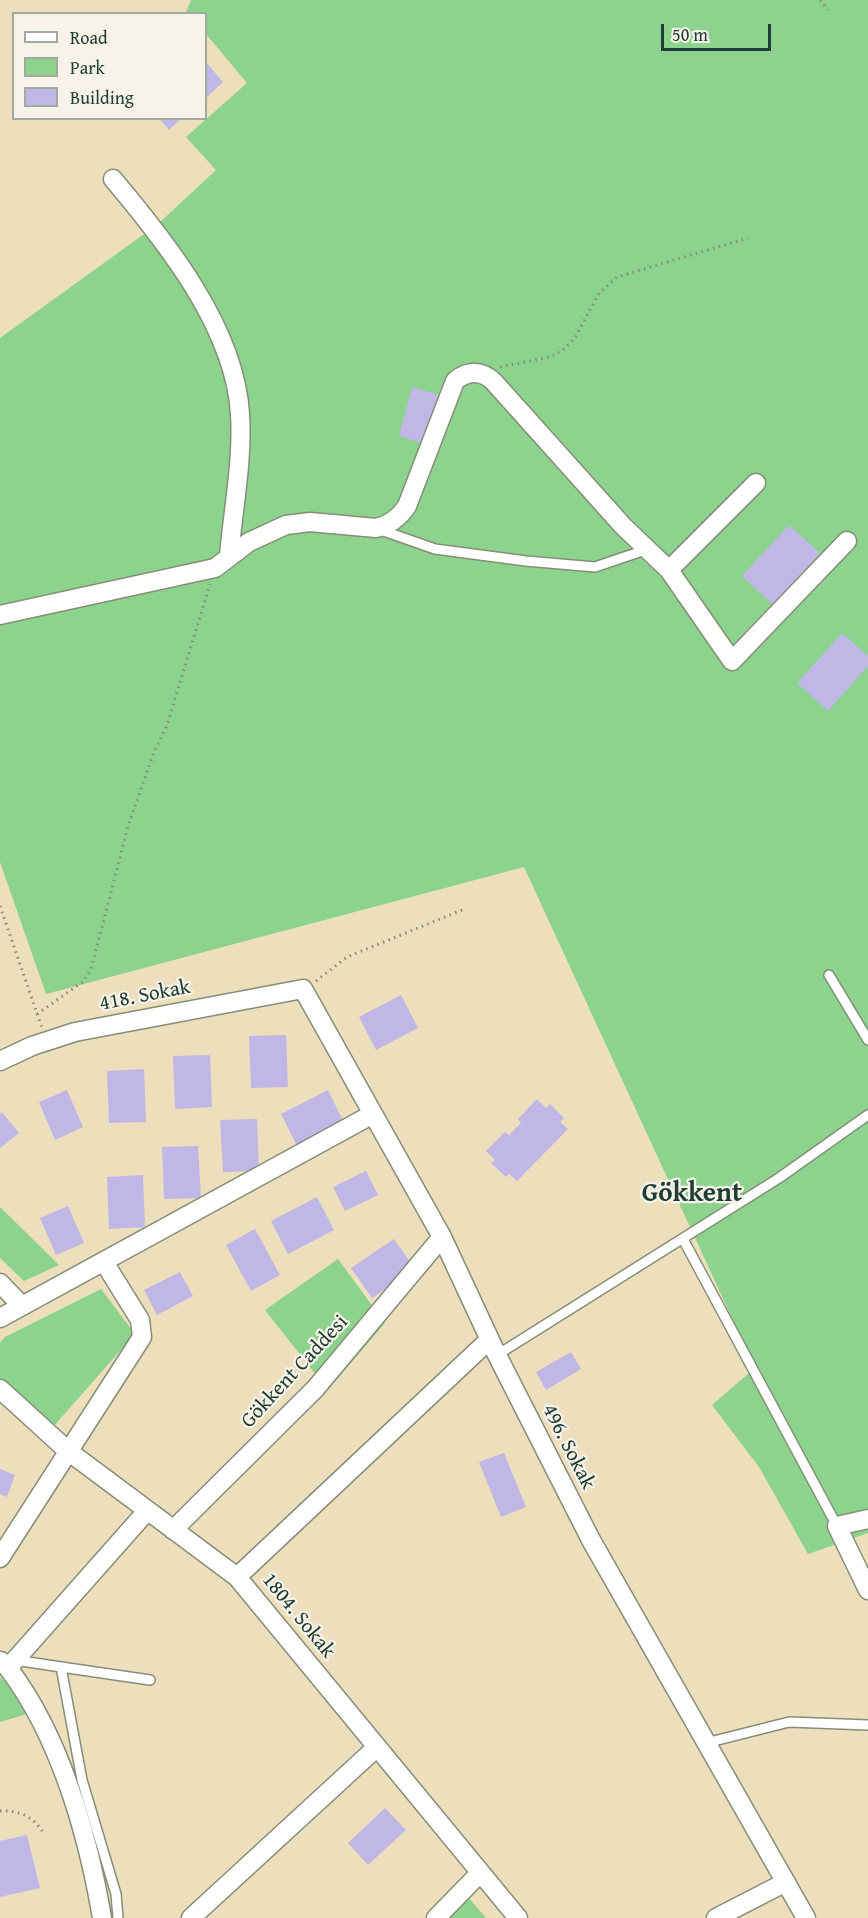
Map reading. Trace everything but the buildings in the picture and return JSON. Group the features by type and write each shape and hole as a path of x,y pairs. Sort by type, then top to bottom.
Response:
{"street":[{"path":"113,179 150,225 184,274 210,317 231,367 240,417 222,562"},
{"path":"0,615 222,562 267,533 298,523 376,528 397,518 406,506 455,381 473,372 484,375 494,382 669,570 732,661 847,541"},
{"path":"669,570 756,483"},
{"name":"418. Sokak","path":"0,1062 32,1046 75,1032 303,989"},
{"name":"496. Sokak","path":"303,989 442,1237 493,1347 591,1540 806,1918"},
{"path":"0,1318 373,1113"},
{"name":"Gökkent Caddesi","path":"173,1530 315,1389 442,1237"},
{"path":"0,1558 142,1337 140,1320 104,1262"},
{"path":"0,1283 21,1305"},
{"path":"237,1577 493,1347"},
{"name":"1804. Sokak","path":"0,1389 68,1451 237,1577 518,1918"},
{"path":"102,1918 95,1877 77,1811 27,1694 8,1663 147,1511"},
{"path":"868,1519 837,1526 868,1590"},
{"path":"191,1918 377,1747"},
{"path":"436,1918 480,1873"},
{"path":"716,1918 786,1882"}],"lane":[{"path":"376,528 435,549 595,567 648,549"},
{"path":"829,975 868,1040"},
{"path":"493,1347 682,1239 779,1178 868,1115"},
{"path":"682,1239 837,1526"},
{"path":"8,1663 62,1667 150,1680"},
{"path":"62,1667 82,1780 116,1894 118,1918"},
{"path":"706,1743 789,1722 868,1725"}],"path":[{"path":"820,0 828,10"},
{"path":"473,372 549,357 562,351 575,338 599,293 617,277 748,238"},
{"path":"0,906 37,1014 84,981 91,969 129,823 153,756 167,725 222,562"},
{"path":"303,989 347,957 462,910"},
{"path":"0,1811 23,1814 36,1822 44,1834"}],"green space":[{"path":"191,0 868,0 868,1533 808,1554 759,1467 712,1405 755,1368 524,867 46,994 0,862 0,338 158,224 216,170 186,137 247,83 207,35 207,12 186,12"},
{"path":"0,1207 59,1265 24,1281 0,1258"},
{"path":"338,1259 385,1323 328,1390 265,1310"},
{"path":"101,1289 135,1334 52,1428 0,1379 0,1343 5,1337"},
{"path":"0,1677 37,1711 0,1722"},
{"path":"468,1897 486,1918 449,1918"}],"district":[{"name":"Gökkent","path":"692,1194"}]}
